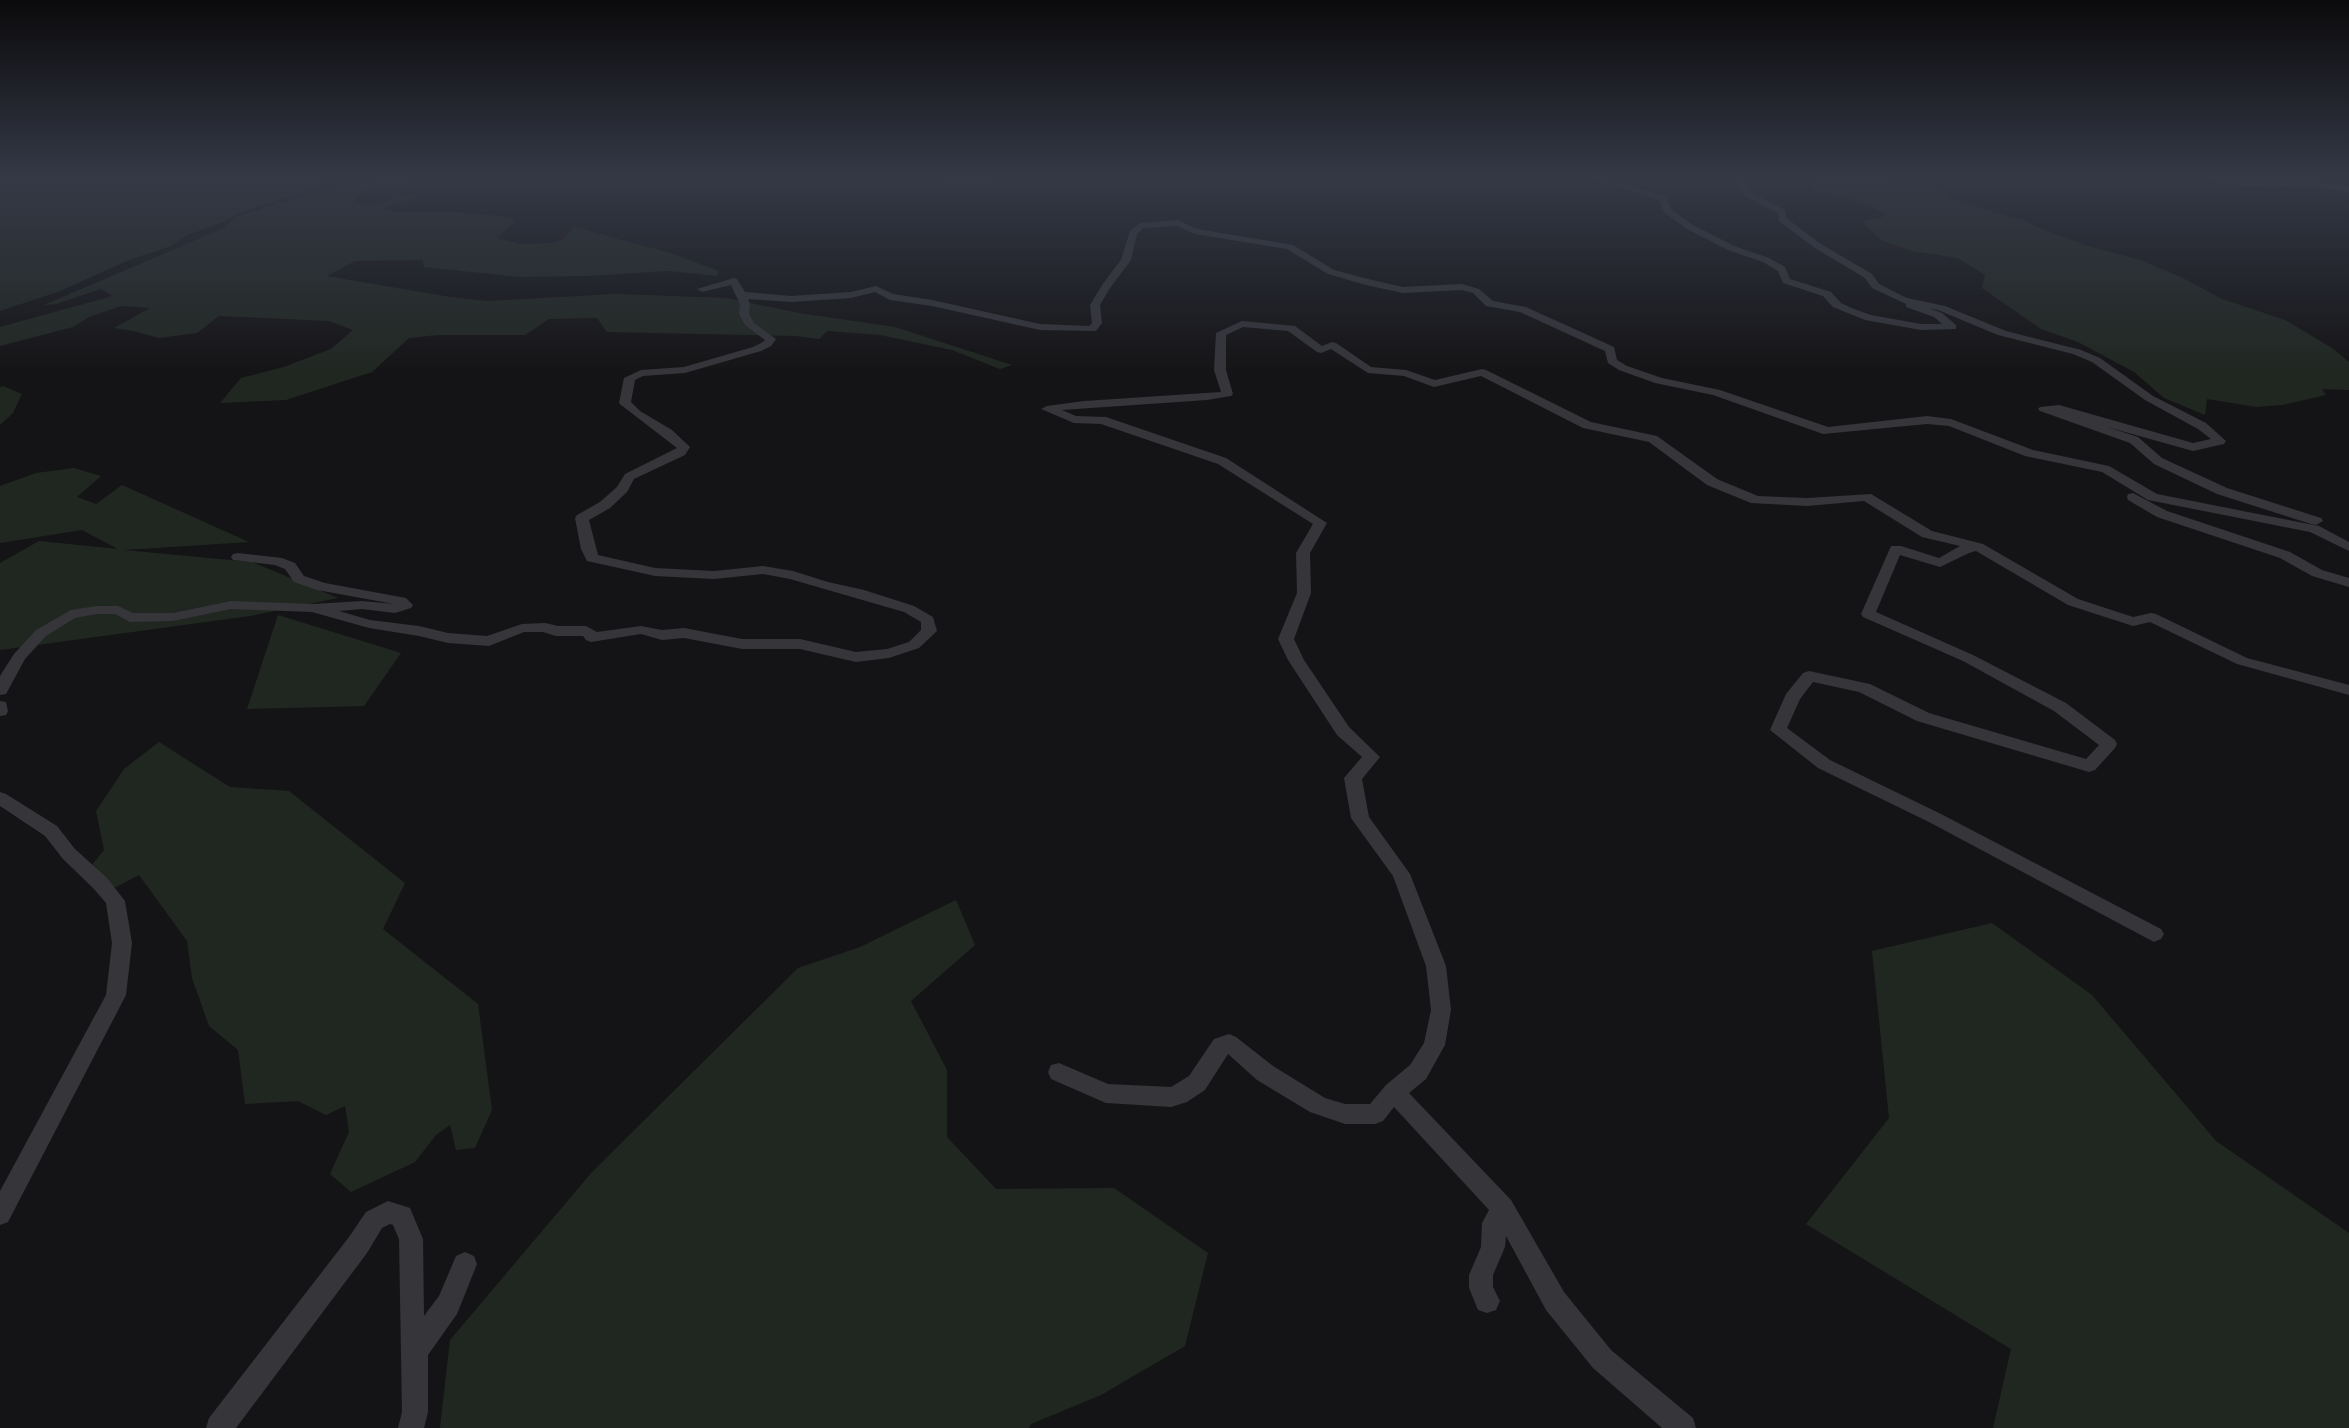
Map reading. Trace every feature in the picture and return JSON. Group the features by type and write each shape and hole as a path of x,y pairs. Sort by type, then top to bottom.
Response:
{"street":[{"path":"741,295 791,299 851,295 876,289 890,297 932,303 1040,326 1092,329 1097,324 1095,305 1105,287 1126,260 1130,244"},
{"path":"1270,244 1290,247 1331,272 1366,282 1403,290 1462,287 1476,291 1490,304 1522,309 1610,349 1612,361 1623,368 1659,381 1716,392 1827,431 1927,420 1951,424 2029,453 2083,466 2106,469 2153,497 2314,529 2349,546"},
{"path":"1722,244 1766,260 1782,269 1786,281 1828,294 1838,305 1869,318 1922,327 1952,327 1938,315 1910,305 1919,303"},
{"path":"1815,244 1868,276 1875,286 1905,301 1941,308 2002,333 2077,352 2096,360 2149,398 2202,426 2220,440 2193,447 2059,408 2044,409 2134,440 2158,461 2222,490 2314,520 2349,536"},
{"path":"313,608 369,624 419,631 448,638 489,641 522,628 545,627 556,631 586,631 590,633 591,637 641,630 662,634 692,634 742,644 800,644 856,657 890,653 914,645 929,631 928,620 909,609 859,593 763,570 714,574 655,572 592,558 588,549 582,518 605,505 622,489 629,477 676,455 684,448 668,433 636,413 625,402 630,378 641,373 685,370 757,349 767,344 770,339 750,325 744,314 745,304 734,281 702,289"},
{"path":"1059,1072 1106,1093 1171,1097 1179,1095 1197,1083 1222,1045 1228,1043 1290,1089 1318,1105 1345,1114 1375,1114 1394,1092 1418,1072 1434,1045 1441,1010 1436,966 1401,874 1360,818 1353,778 1372,757 1343,731 1296,660 1286,639 1304,593 1303,553 1320,523 1222,460 1102,420 1074,419 1047,410 1084,404 1207,397 1227,394 1220,370 1221,333 1242,324 1291,328 1321,350 1332,345 1368,370 1406,373 1434,384 1482,372 1587,425 1654,439 1712,482 1756,500 1807,502 1866,497 1927,534 1978,547 2074,602 2133,622 2151,617 2242,661 2349,690"},
{"path":"2106,469 2094,475 2162,514 2285,555 2317,573 2349,583"},
{"path":"1978,547 1965,549 1940,563 1896,549 1868,614 1968,658 2060,706 2109,744 2089,766 1923,717 1864,688 1809,676 1792,698 1778,730 1824,764 1935,818 2154,934"},
{"path":"0,690 19,657 41,633 71,614 97,610 118,610 130,618 173,617 231,605 313,608 362,605 395,609 406,605 401,600 322,587 299,579 290,566 277,561 238,557"},
{"path":"0,706 0,711"},
{"path":"0,798 51,831 69,854 100,883 114,901 122,942 116,995 0,1214"},
{"path":"1394,1092 1503,1208 1555,1300 1602,1360 1684,1428"},
{"path":"1487,1301 1482,1288 1481,1274 1493,1247 1494,1223 1503,1208"},
{"path":"219,1428 358,1245 374,1220 388,1212 402,1216 411,1239 412,1334 415,1351 415,1412 411,1428"},
{"path":"415,1351 448,1305 465,1264"}],"shaded area":[{"path":"0,244 174,244 131,259 60,291 0,311"},
{"path":"187,244 636,244 667,252 719,271 717,276 669,271 588,276 519,277 424,267 423,260 355,261 327,276 450,297 487,301 616,294 726,298 799,313 895,327 1012,365 1000,369 952,350 880,335 827,331 819,339 796,336 607,332 597,318 549,319 525,335 438,335 409,338 372,372 286,400 220,403 241,378 284,367 331,349 353,330 329,321 219,316 197,333 159,338 114,328 150,308 121,306 89,317 73,327 0,346 0,327 113,296 101,289 56,304 44,305"},
{"path":"1891,244 2081,244 2143,261 2183,278 2222,299 2285,320 2332,348 2349,362 2349,390 2322,389 2326,395 2282,405 2257,407 2207,399 2205,415 2164,398 2134,372 2078,342 2041,329 1982,288 1985,275 1958,258 1912,251"},
{"path":"3,386 22,394 13,413 0,425 0,387"},
{"path":"74,468 101,476 77,497 96,504 122,485 249,542 124,550 252,562 338,598 250,616 0,650 0,563 39,541 118,549 82,530 0,543 0,486 36,473"},
{"path":"278,615 401,653 364,706 247,709"},
{"path":"159,742 230,787 289,791 405,883 383,929 478,1004 492,1110 475,1148 456,1150 450,1125 436,1135 415,1162 351,1192 330,1174 349,1132 345,1106 326,1115 298,1101 245,1104 238,1050 209,1026 192,978 187,941 139,875 114,888 91,866 104,850 96,811 124,769"},
{"path":"956,900 975,945 911,1001 947,1070 947,1137 996,1189 1114,1188 1208,1253 1185,1346 1101,1395 1031,1424 1029,1428 440,1428 450,1340 592,1172 798,968 860,947"},
{"path":"1992,923 2092,995 2216,1141 2349,1233 2349,1428 1993,1428 2011,1349 1806,1224 1889,1118 1872,951"}]}
